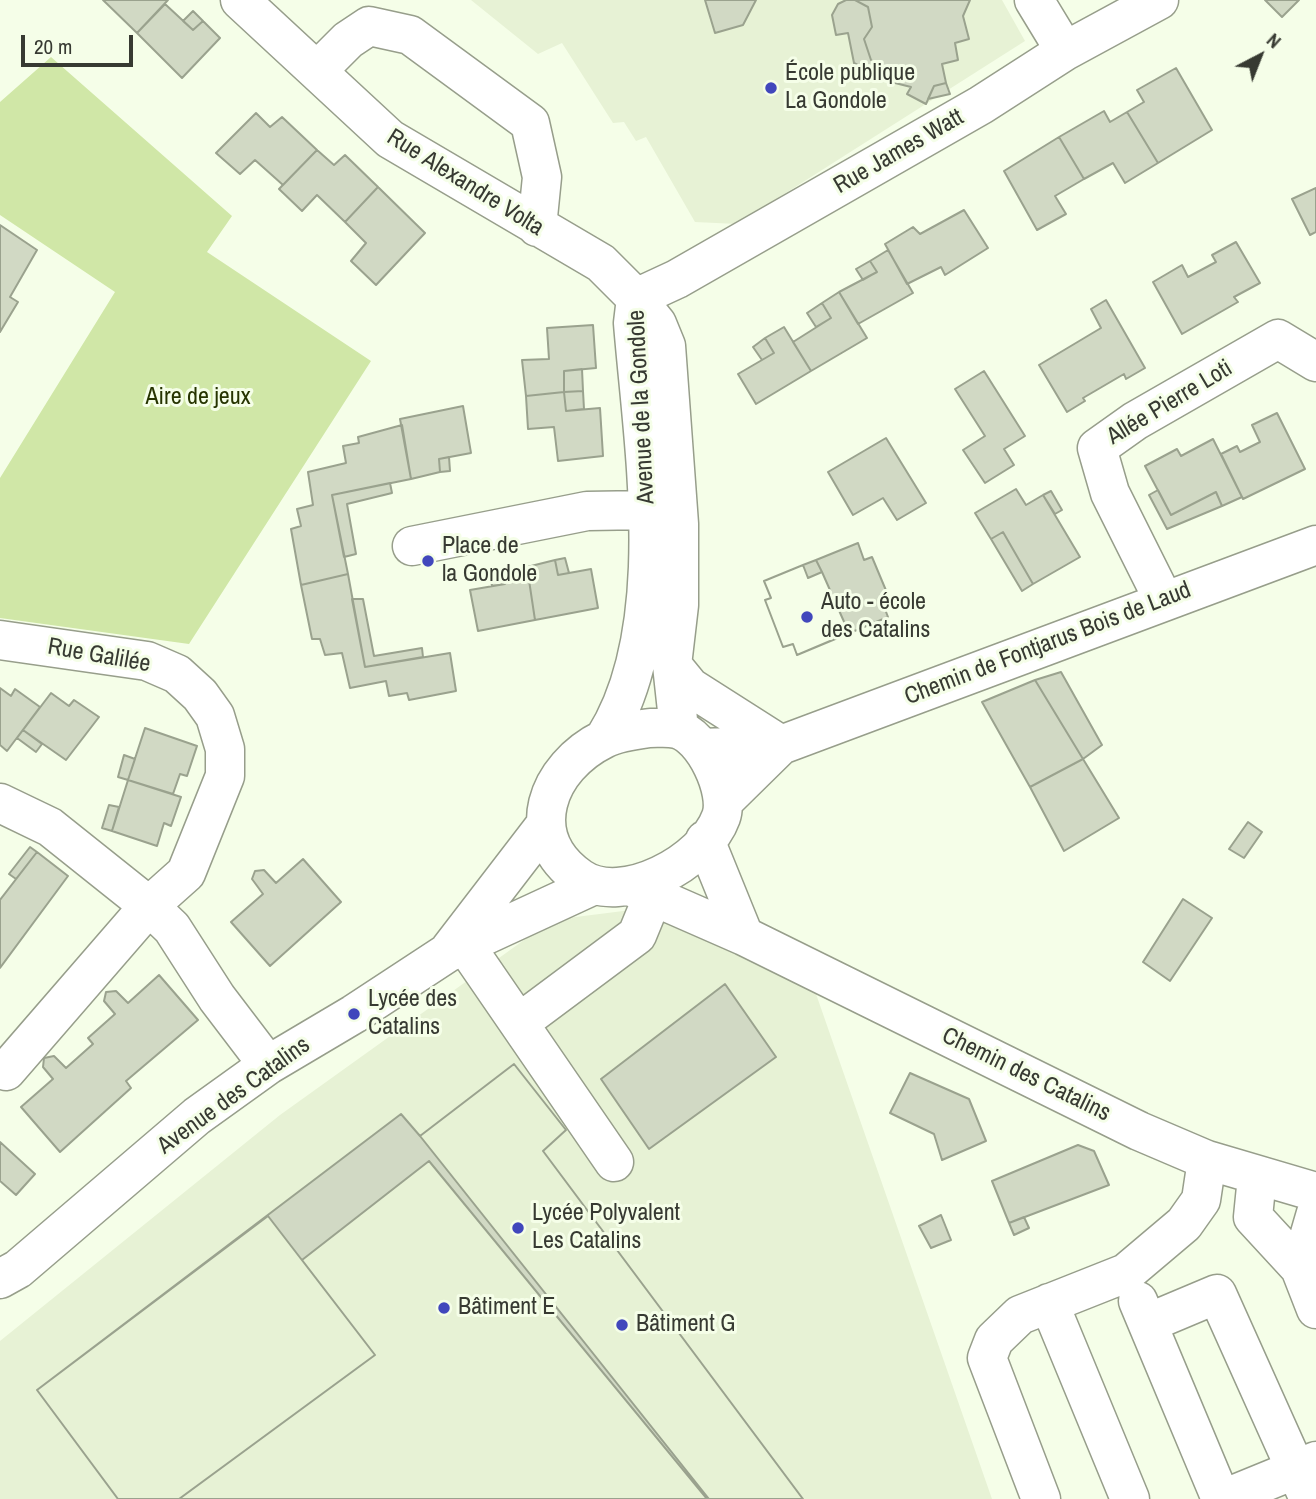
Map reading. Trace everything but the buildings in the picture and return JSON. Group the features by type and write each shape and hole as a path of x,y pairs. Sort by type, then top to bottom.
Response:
{"street":[{"name":"Rue Alexandre Volta","path":"240,0 390,139 601,263 636,298"},
{"path":"1034,0 1065,51"},
{"name":"Rue James Watt","path":"636,298 677,279 959,118 1065,51 1159,0"},
{"path":"317,71 348,40 369,26 410,35 530,122 542,177 537,227"},
{"name":"Avenue de la Gondole","path":"604,738 616,720 636,663 648,571 648,510 633,323 636,298"},
{"name":"Avenue de la Gondole","path":"636,298 657,324 666,346 679,524 679,605 672,665 690,738"},
{"name":"Allée Pierre Loti","path":"1164,601 1110,493 1097,448 1135,421 1278,340 1316,362"},
{"path":"412,546 587,511 648,510"},
{"name":"Chemin de Fontjarus Bois de Laud","path":"781,745 1316,545"},
{"name":"Rue Galilée","path":"0,640 147,662 177,674 200,695 215,716 225,749 225,776 186,873 149,906 6,1071"},
{"path":"672,665 690,687 781,745"},
{"path":"744,936 642,891 592,886 560,859 546,824 546,801 558,776 577,756 604,738 650,728 690,738 781,745"},
{"path":"519,1023 637,935 642,891 705,840 721,817 723,802 716,772 690,738"},
{"path":"723,802 781,745"},
{"path":"0,803 50,827 149,906 172,928 217,998 268,1065"},
{"name":"Avenue des Catalins","path":"456,949 546,824"},
{"path":"705,840 744,936"},
{"name":"Avenue des Catalins","path":"0,1279 18,1269 197,1116 268,1065 456,949 592,886"},
{"name":"Chemin des Catalins","path":"744,936 1139,1130 1207,1160 1257,1177 1316,1192"},
{"path":"456,949 519,1023 614,1161"},
{"path":"1041,1499 987,1359 994,1340 1020,1315 1126,1273 1184,1224 1201,1200 1207,1160"},
{"path":"1257,1177 1253,1217 1300,1268 1316,1309"},
{"path":"1300,1268 1316,1213"},
{"path":"1126,1273 1148,1322 1234,1495 1307,1476 1217,1294 1148,1322"},
{"path":"1049,1303 1130,1499"}],"shaded area":[{"name":"École publique La Gondole","path":"471,0 1002,0 1025,41 737,224 695,222 646,137 636,141 624,122 613,123 562,43 538,54"},
{"name":"Lycée Polyvalent Les Catalins","path":"639,909 815,991 992,1499 0,1499 0,1341 280,1115 552,920"}],"green space":[{"name":"Aire de jeux","path":"51,57 232,216 207,252 371,361 189,644 0,618 0,478 115,292 0,215 0,102"}],"place":[{"name":"École publique La Gondole","path":"771,88"},
{"name":"Place de la Gondole","path":"428,561"},
{"name":"Auto - école des Catalins","path":"807,617"},
{"name":"Lycée des Catalins","path":"354,1014"},
{"name":"Lycée Polyvalent Les Catalins","path":"518,1228"},
{"name":"Bâtiment E","path":"444,1308"},
{"name":"Bâtiment G","path":"622,1325"}]}
